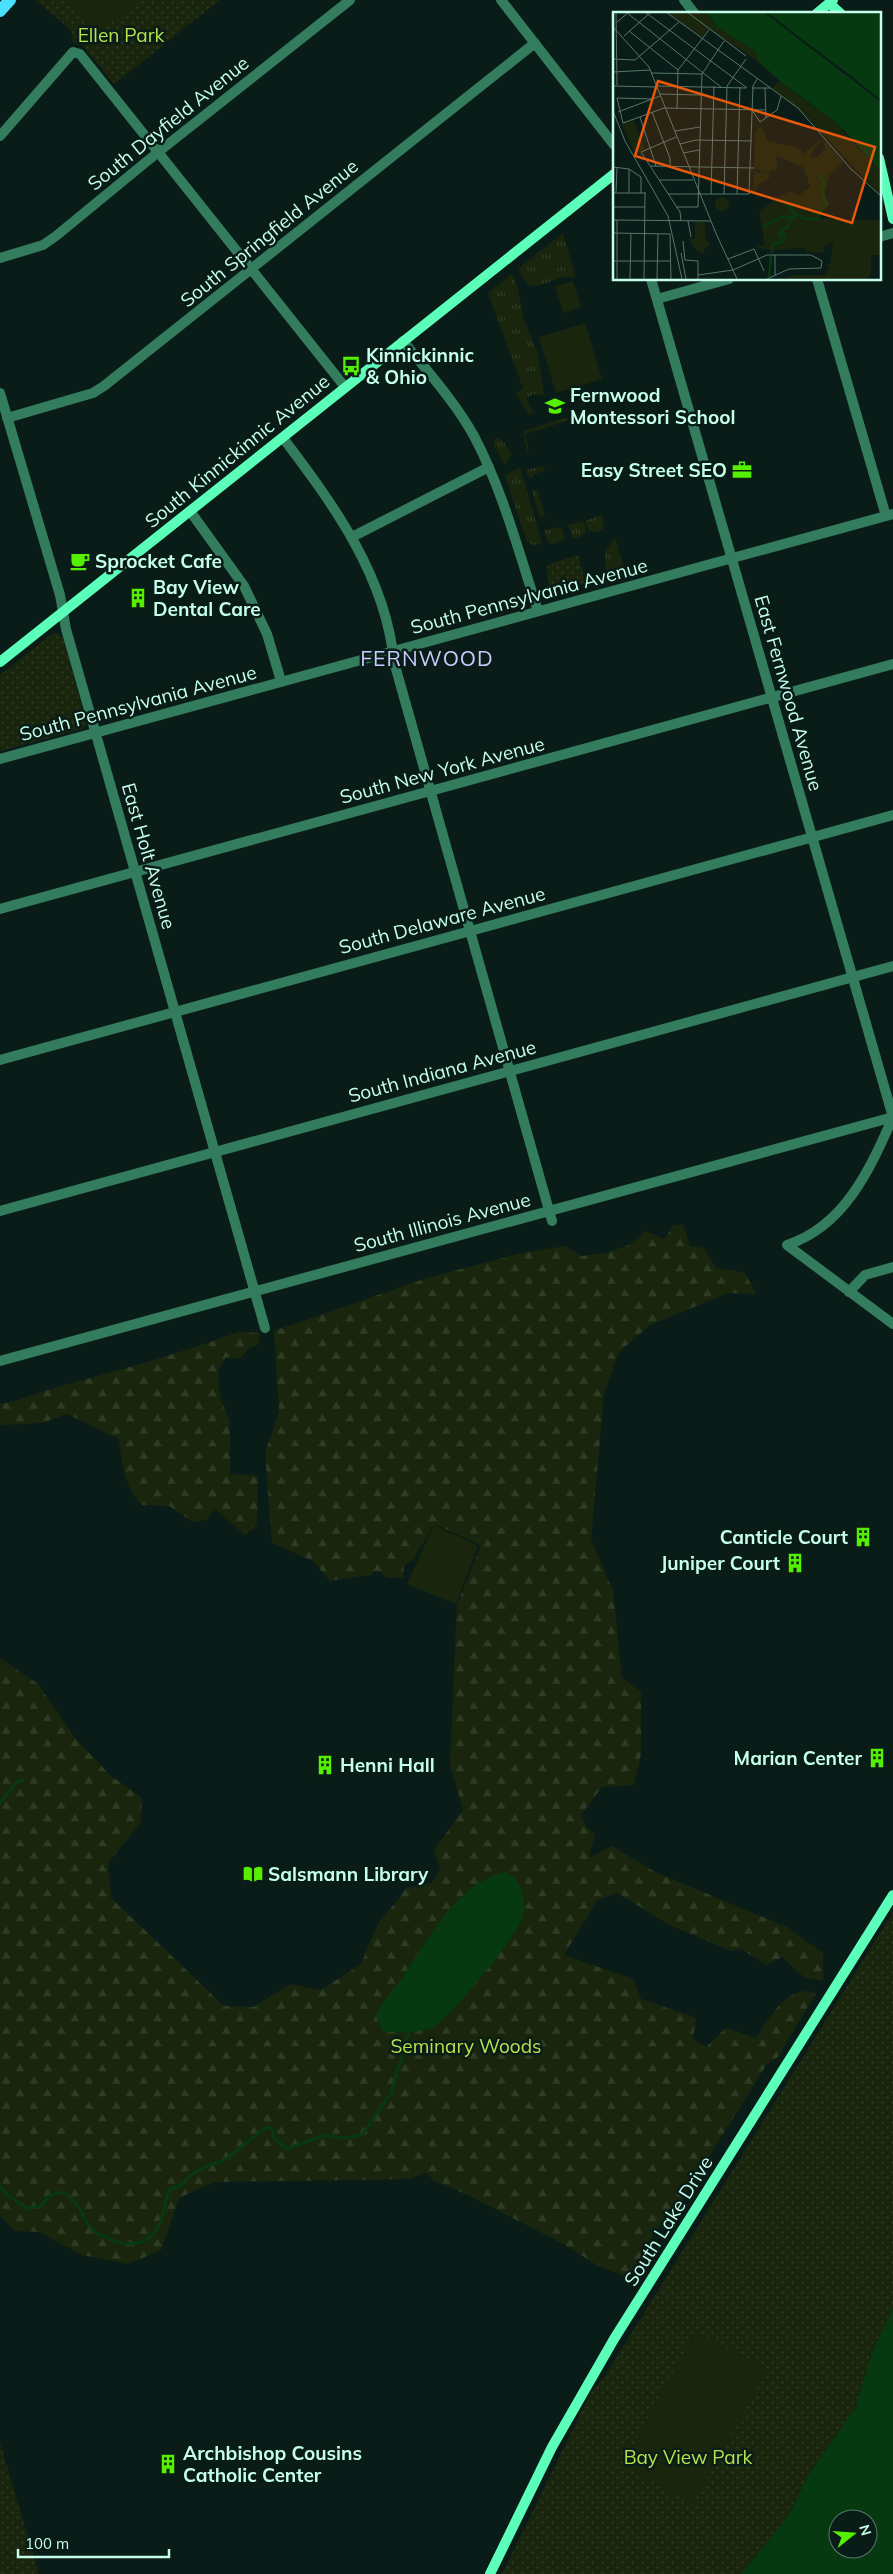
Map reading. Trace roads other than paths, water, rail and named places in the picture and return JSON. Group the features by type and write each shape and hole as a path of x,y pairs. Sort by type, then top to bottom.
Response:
{"main road":[{"path":"0,11 10,0"}],"street":[{"name":"South Dayfield Avenue","path":"0,258 43,245 350,0"},
{"path":"501,0 613,144"},
{"path":"684,0 693,12"},
{"path":"819,12 829,4 839,12"},
{"name":"South Springfield Avenue","path":"7,418 93,393 104,386 535,43"},
{"path":"0,136 73,52 80,54 249,269 345,387"},
{"path":"880,162 893,220"},
{"name":"South Kinnickinnic Avenue","path":"0,662 613,175"},
{"path":"880,185 893,220"},
{"path":"880,237 893,233"},
{"name":"East Fernwood Avenue","path":"651,280 893,1117"},
{"path":"657,299 725,280"},
{"path":"817,280 889,515"},
{"path":"404,342 452,402 474,436 489,467 538,611"},
{"name":"East Holt Avenue","path":"0,393 60,595 66,629 265,1328"},
{"path":"283,438 319,484 352,537 384,611 392,640 394,662 551,1216"},
{"path":"352,537 489,467"},
{"path":"190,511 244,586 267,634 281,681"},
{"name":"South Pennsylvania Avenue","path":"0,759 889,515"},
{"name":"South New York Avenue","path":"0,909 893,664"},
{"name":"South Delaware Avenue","path":"0,1060 893,815"},
{"name":"South Indiana Avenue","path":"0,1210 893,966"},
{"path":"893,1117 860,1185 847,1203 821,1228 805,1239 787,1245 893,1324"},
{"name":"South Illinois Avenue","path":"0,1360 255,1291 551,1216 893,1117"},
{"path":"849,1292 865,1275 893,1267"},
{"name":"South Lake Drive","path":"490,2574 552,2447 610,2346 893,1895"}],"waterway":[{"path":"0,1803 16,1783 23,1780"},
{"path":"0,2186 6,2194 27,2208 41,2206 49,2196 63,2192 73,2200 96,2233 122,2243 130,2244 143,2241 154,2234 158,2228 169,2190 183,2184 190,2176 203,2168 226,2159 262,2130 269,2127 274,2138 287,2149 325,2135 343,2138 362,2135 391,2093 409,2032"}],"place":[{"name":"Kinnickinnic & Ohio","path":"351,366"},
{"name":"Fernwood Montessori School","path":"555,406"},
{"name":"Easy Street SEO","path":"742,470"},
{"name":"Sprocket Cafe","path":"80,561"},
{"name":"Bay View Dental Care","path":"138,598"},
{"name":"Canticle Court","path":"863,1537"},
{"name":"Juniper Court","path":"795,1563"},
{"name":"Marian Center","path":"877,1758"},
{"name":"Henni Hall","path":"325,1765"},
{"name":"Salsmann Library","path":"253,1874"},
{"name":"Archbishop Cousins Catholic Center","path":"168,2464"}],"district":[{"name":"FERNWOOD","path":"427,658"}],"park label":[{"name":"Ellen Park","path":"121,35"},
{"name":"Seminary Woods","path":"466,2046"},
{"name":"Bay View Park","path":"688,2457"}]}
